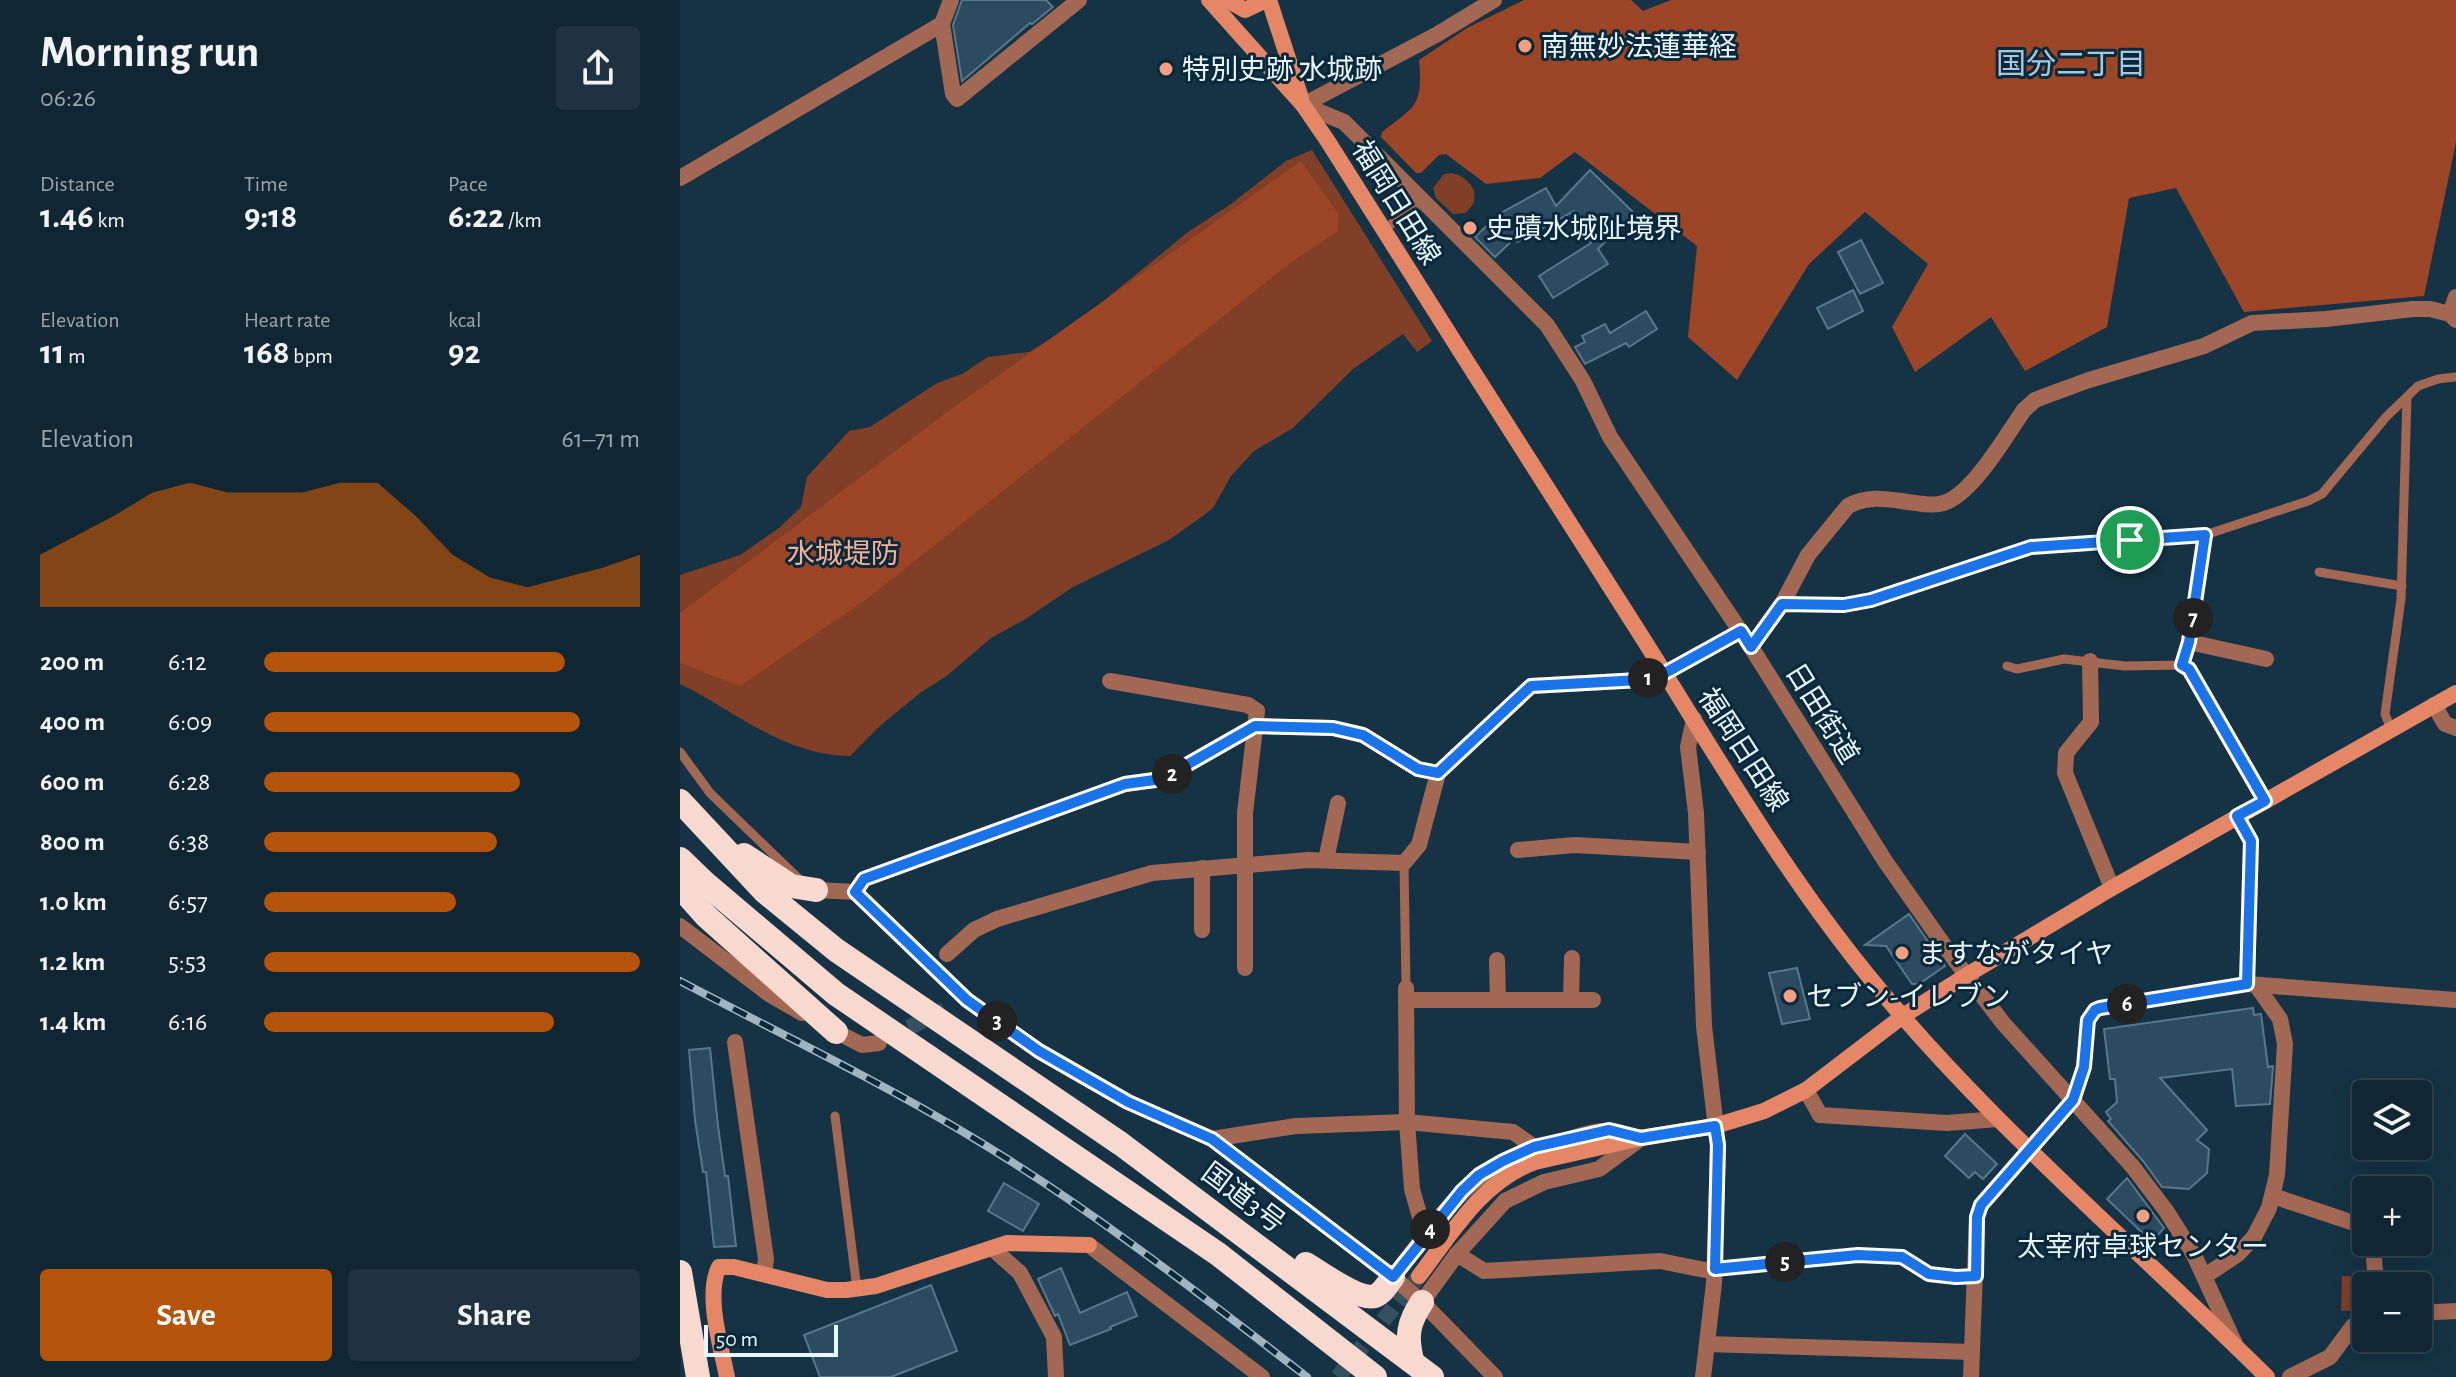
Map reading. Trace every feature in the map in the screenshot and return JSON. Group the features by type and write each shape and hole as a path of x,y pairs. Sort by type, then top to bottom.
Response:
{"highway":[{"name":"国道3号","path":"680,801 765,892 836,950 1205,1204 1432,1377"},
{"path":"699,824 784,882 816,890"},
{"path":"680,859 836,994 1218,1254 1375,1377"},
{"path":"680,880 690,898 706,916 836,1032"},
{"path":"1205,1204 1353,1292 1375,1296 1393,1277"},
{"path":"680,1272 698,1377"},
{"path":"1412,1360 1407,1331 1412,1316 1422,1302"}],"main road":[{"name":"福岡日田線","path":"1209,0 1303,105 1809,898 1856,960 1998,1119 2267,1377"},
{"path":"1227,0 1245,10 1268,0 1303,105"},
{"path":"1419,1276 1473,1206 1508,1174 1535,1162 1641,1138 1715,1126 1764,1111 1806,1090 1903,1016 1967,975 2112,888 2456,693"},
{"path":"727,1377 714,1303 713,1279 719,1267 734,1267 827,1290 857,1289 876,1286 1007,1243 1089,1245"}],"street":[{"path":"951,0 942,24 953,94 957,99 1079,0"},
{"path":"1303,105 1436,35 1494,0"},
{"path":"680,178 942,24"},
{"name":"日田街道","path":"1303,105 1344,122 1547,325 1583,381 1610,437 1741,631 1885,861 2003,1023 2133,1167 2167,1212 2205,1276 2236,1346"},
{"path":"1751,647 1782,604 1808,555 1848,506 1857,501 1878,498 1938,505 1949,501 1964,492 2024,410 2035,400 2089,380 2204,346 2252,323 2326,319 2413,309 2430,309 2453,317 2456,297"},
{"path":"2205,535 2189,642 2182,665 2189,669 2265,801"},
{"path":"947,954 974,930 997,919 1152,873 1326,860 1404,863 1419,845 1438,773 1531,686 1640,680 1665,673 1741,631"},
{"path":"2189,642 2266,659"},
{"path":"2090,661 2091,722 2066,753 2065,773 2112,888"},
{"path":"1110,681 1248,705 1257,711 1245,813 1245,968"},
{"path":"2434,705 2445,724 2456,728"},
{"path":"1694,719 1688,747 1698,852 1704,1026 1718,1161 1715,1269 1703,1377"},
{"path":"855,892 864,879 1125,784 1162,779 1255,726 1333,728 1363,735 1418,769 1438,773"},
{"path":"1326,860 1338,803"},
{"path":"2205,1276 2222,1266 2254,1237 2273,1196 2277,1175 2285,1044 2280,1019 2252,984 2251,841 2237,816"},
{"path":"1518,850 1575,845 1698,852"},
{"path":"1202,868 1202,930"},
{"path":"816,890 855,892 967,1000 1039,1051 1128,1102 1212,1139 1393,1277 1422,1302 1495,1377"},
{"path":"680,926 769,994 862,1045 879,1043"},
{"path":"1571,1000 1572,958"},
{"path":"1497,960 1498,1000"},
{"path":"2252,984 2456,1000"},
{"path":"1425,1235 1412,1189 1407,1122 1406,994 1498,1000 1593,1000"},
{"path":"951,1007 967,1000"},
{"path":"735,1042 766,1259 764,1274"},
{"path":"1806,1090 1820,1115 1947,1123 1998,1119"},
{"path":"1971,1377 1977,1217 1981,1205 2073,1100"},
{"path":"1212,1139 1296,1126 1407,1122 1513,1132 1534,1147"},
{"path":"1393,1277 1462,1191 1479,1175 1534,1147 1609,1130 1641,1138"},
{"path":"1422,1302 1457,1254 1496,1209 1513,1195 1544,1182 1599,1169 1641,1138"},
{"path":"2273,1196 2352,1222"},
{"path":"1089,1245 1262,1377"},
{"path":"992,1248 1020,1273 1054,1337 1056,1377"},
{"path":"1457,1254 1484,1271 1660,1261 1705,1270 1715,1269"},
{"path":"2432,1312 2456,1311"},
{"path":"2290,1377 2330,1357 2352,1327"},
{"path":"1707,1344 1972,1352"}],"lane":[{"path":"1383,230 1423,201"},
{"path":"1782,604 1844,605 1871,600 2031,547 2205,535 2322,494 2386,417 2418,386 2456,377"},
{"path":"2391,729 2385,714 2402,586 2407,398"},
{"path":"2319,572 2402,586"},
{"path":"2007,666 2017,669 2064,659 2125,666 2182,665"},
{"path":"680,752 710,793 793,874 816,890"},
{"path":"1404,863 1406,994"},
{"path":"2073,1100 2084,1067 2088,1020 2095,1010 2252,984"},
{"path":"835,1116 857,1289"},
{"path":"1715,1269 1858,1255 1902,1257 1929,1274 1976,1276"}],"green space":[{"path":"1524,0 1631,0 1643,11 1671,0 2456,0 2456,142 2424,296 2244,312 2176,188 2129,198 2107,327 2025,371 1991,317 1915,372 1892,327 1928,264 1865,212 1809,264 1737,380 1688,337 1697,246 1575,152 1540,178 1486,184 1446,154 1439,155 1421,173 1416,173 1381,137 1382,132 1415,104 1420,87 1419,60 1467,28"},
{"path":"1312,150 1432,341 1417,352 1403,334 1353,369 1293,428 1254,451 1231,476 1213,508 1204,515 1169,540 1073,587 991,638 948,675 882,724 850,756 826,754 782,740 680,684 680,575 740,555 779,528 801,507 807,477 849,431 870,427 937,383 962,374 988,357 1029,352 1074,325 1188,232 1231,204 1286,161"},
{"name":"水城堤防","path":"1301,161 1338,213 1338,231 1294,260 868,598 740,686 680,663 680,613 954,407"},
{"path":"1452,173 1465,179 1475,195 1465,213 1453,214 1436,198 1433,188 1444,174"},
{"path":"2342,1276 2352,1276 2352,1310 2341,1311"}],"building":[{"path":"962,0 1046,0 1053,7 962,81 953,25"},
{"path":"1590,170 1634,213 1598,249 1608,264 1553,298 1539,276 1591,243 1574,211 1517,242 1515,238 1495,257 1475,237 1499,214 1546,188 1556,206"},
{"path":"1861,240 1883,283 1860,294 1838,252"},
{"path":"1853,290 1863,311 1828,329 1817,308"},
{"path":"1646,311 1657,329 1629,347 1626,343 1585,364 1575,347 1585,342 1582,336 1605,324 1610,333"},
{"path":"1909,914 1945,966 1919,984 1912,984 1886,946 1865,945"},
{"name":"セブン-イレブン","path":"1797,968 1810,1019 1782,1024 1769,973"},
{"path":"2253,1008 2254,1015 2261,1014 2268,1067 2273,1066 2270,1104 2236,1106 2232,1069 2160,1078 2207,1130 2197,1140 2209,1149 2207,1173 2189,1189 2162,1187 2108,1121 2111,1119 2106,1112 2117,1102 2115,1079 2110,1079 2104,1029"},
{"path":"710,1048 736,1246 714,1247 706,1172 703,1172 695,1120 689,1050"},
{"path":"1965,1134 1997,1164 1983,1179 1975,1172 1969,1178 1945,1156"},
{"name":"太宰府卓球センター","path":"2127,1178 2164,1228 2152,1242 2107,1199"},
{"path":"1004,1183 1039,1204 1023,1231 988,1211"},
{"path":"1061,1268 1080,1313 1127,1292 1137,1316 1070,1345 1058,1314 1055,1316 1038,1279"},
{"path":"931,1285 957,1351 891,1377 820,1377 804,1335"}],"tunnel":[{"path":"887,1038 951,1007"},
{"path":"1338,1377 1419,1276"}],"railway":[{"path":"680,981 895,1093 1010,1161 1140,1250 1307,1377"}],"place":[{"name":"南無妙法蓮華経","path":"1525,46"},
{"name":"特別史跡 水城跡","path":"1166,69"},
{"name":"史蹟水城阯境界","path":"1470,228"},
{"name":"ますながタイヤ","path":"1902,953"},
{"name":"セブン-イレブン","path":"1790,996"},
{"name":"太宰府卓球センター","path":"2143,1216"}],"district":[{"name":"国分二丁目","path":"2071,64"}],"route":[{"path":"2205,535 2189,642 2182,665 2189,669 2265,801 2237,816 2251,841 2247,984 2100,1008 2091,1014 2084,1067 2073,1100 1981,1205 1977,1217 1976,1276 1929,1274 1902,1257 1858,1255 1715,1269 1718,1145 1715,1126 1641,1138 1609,1130 1534,1147 1503,1161 1479,1175 1462,1191 1393,1277 1212,1139 1128,1102 1039,1051 967,1000 855,892 864,879 1125,784 1162,779 1255,726 1333,728 1363,735 1418,769 1438,773 1531,686 1640,680 1665,673 1741,631 1751,647 1782,604 1844,605 1871,600 2031,547 2130,540 2205,535"}]}
